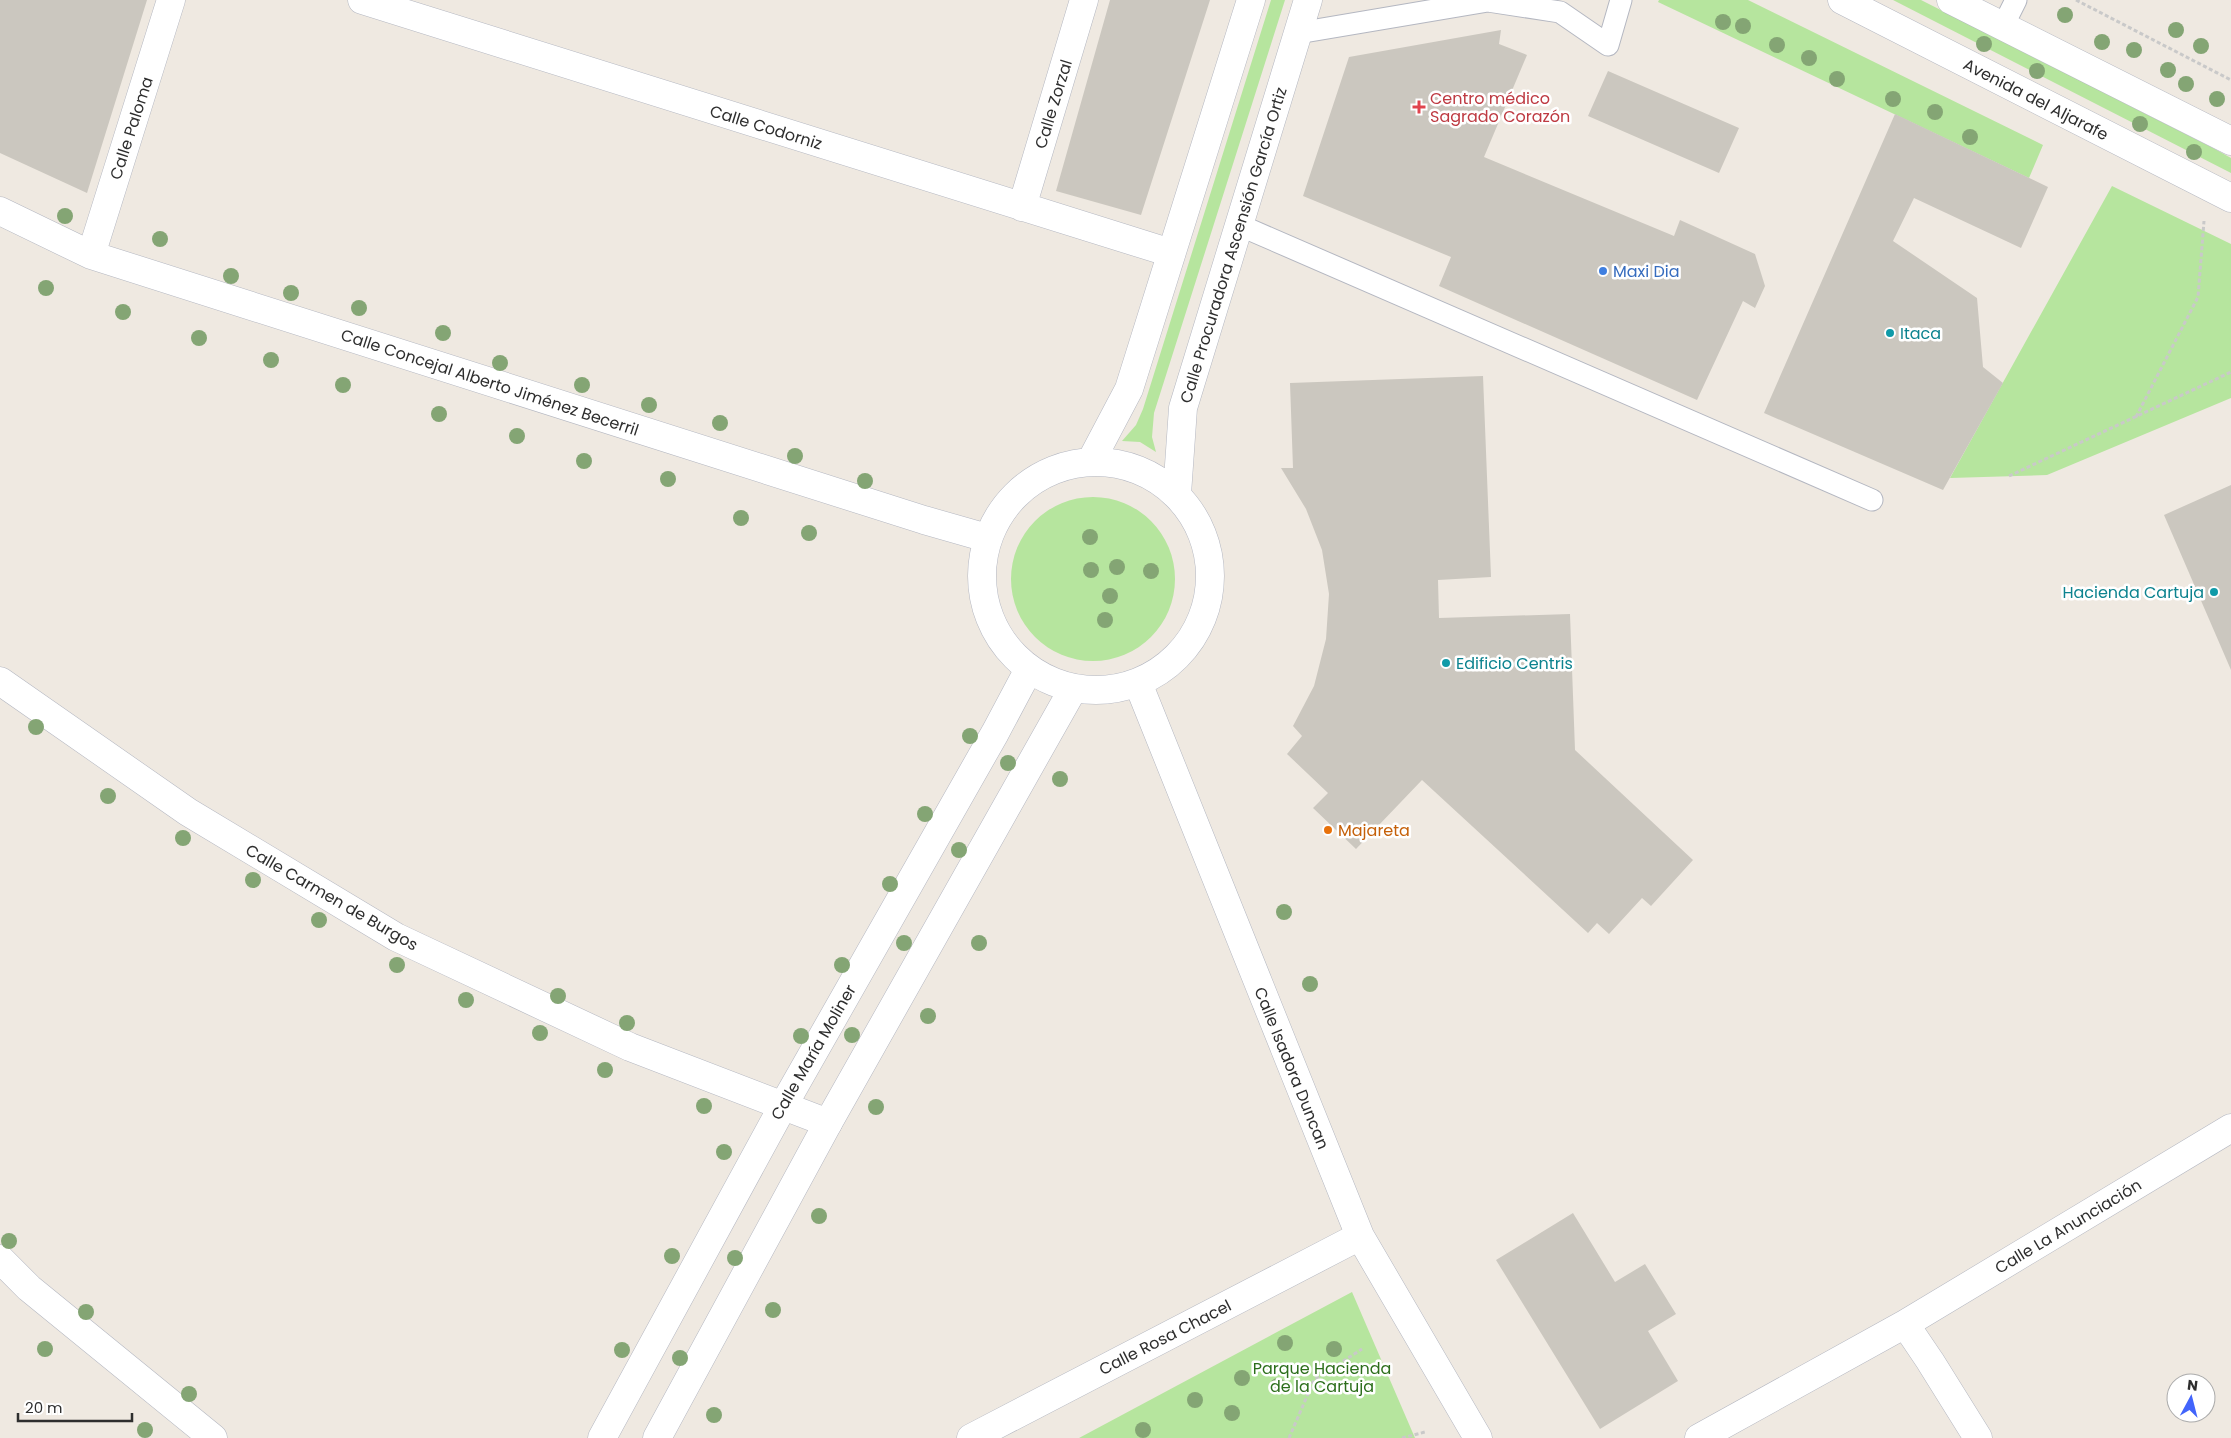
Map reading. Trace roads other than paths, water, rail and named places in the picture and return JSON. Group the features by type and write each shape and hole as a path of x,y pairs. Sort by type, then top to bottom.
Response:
{"street":[{"name":"Calle Paloma","path":"91,255 172,0"},
{"name":"Calle Codorniz","path":"362,0 1171,253"},
{"name":"Calle Zorzal","path":"1022,207 1084,0"},
{"path":"1091,461 1128,389 1251,0"},
{"name":"Calle Procuradora Ascensión García Ortiz","path":"1177,494 1183,408 1308,0"},
{"name":"Avenida del Aljarafe","path":"1842,0 2231,198"},
{"path":"1951,0 2231,141"},
{"name":"Calle Concejal Alberto Jiménez Becerril","path":"0,211 91,255 914,518 987,538"},
{"path":"1091,461 1122,464 1152,475 1177,494 1199,526 1205,544 1210,561 1209,599 1195,635 1170,663 1138,683 1106,690 1073,688 1050,681 1028,669 1002,644 986,610 980,574 987,538 1003,508 1027,484 1057,467 1091,461"},
{"name":"Calle María Moliner","path":"602,1438 783,1106 995,733 1028,669"},
{"name":"Calle Carmen de Burgos","path":"0,681 188,812 396,937 630,1047 828,1123"},
{"name":"Calle Isadora Duncan","path":"1138,683 1360,1236 1478,1438"},
{"path":"658,1438 828,1123 1073,688"},
{"name":"Calle La Anunciación","path":"1699,1438 1905,1324 2231,1128"},
{"name":"Calle Rosa Chacel","path":"971,1438 1360,1236"},
{"path":"0,1259 29,1288 213,1438"},
{"path":"1905,1324 1978,1438"}],"lane":[{"path":"1298,33 1488,1 1560,12 1608,45 1621,0"},
{"path":"2003,26 2016,0"},
{"path":"1239,225 1872,500"}],"place":[{"name":"Centro médico Sagrado Corazón","path":"1419,107"},
{"name":"Maxi Dia","path":"1603,271"},
{"name":"Itaca","path":"1890,333"},
{"name":"Hacienda Cartuja","path":"2214,592"},
{"name":"Edificio Centris","path":"1446,663"},
{"name":"Majareta","path":"1328,830"}],"park label":[{"name":"Parque Hacienda de la Cartuja","path":"1322,1377"}]}
